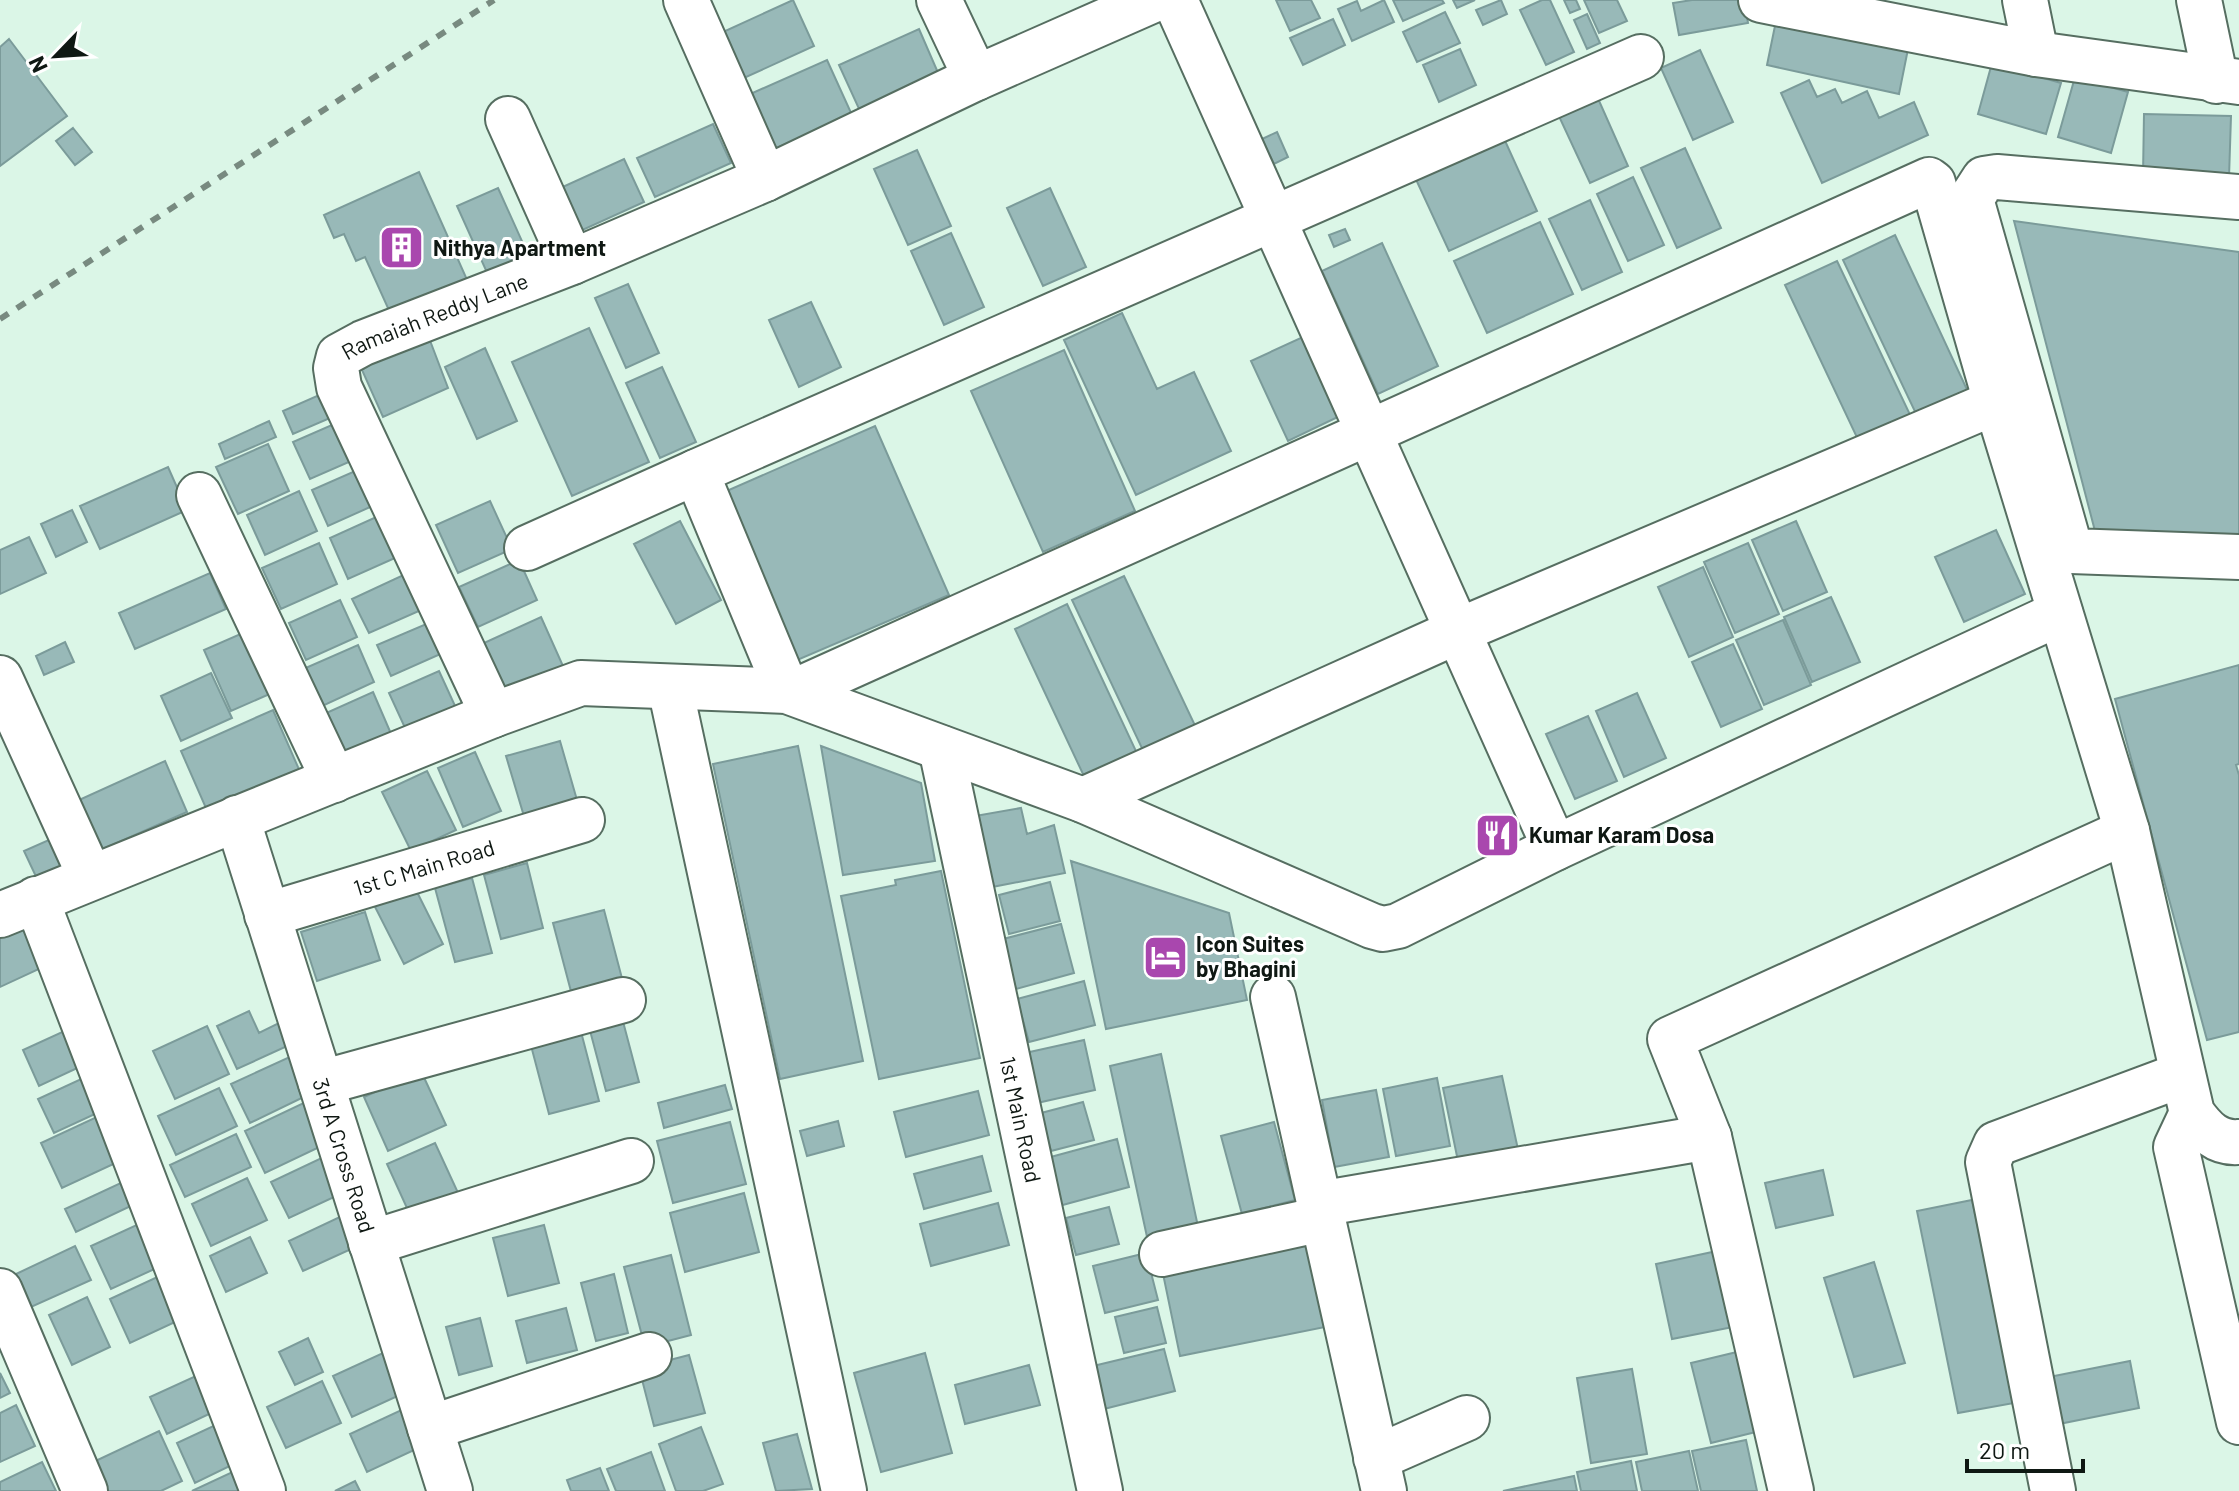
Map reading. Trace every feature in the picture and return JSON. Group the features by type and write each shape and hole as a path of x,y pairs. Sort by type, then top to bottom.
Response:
{"street":[{"path":"686,0 765,179"},
{"path":"939,0 976,78"},
{"name":"Ramaiah Reddy Lane","path":"493,715 339,387 336,368 339,356 363,343 572,262 765,179 976,78 1153,0"},
{"path":"1175,0 1555,848"},
{"path":"1761,0 2036,54 2228,82 2199,0"},
{"path":"2025,0 2036,54"},
{"path":"527,548 1641,57"},
{"path":"508,119 572,262"},
{"path":"2239,197 1997,177 1984,179 1971,199 2071,551 2239,557"},
{"path":"263,1491 18,907 493,715 581,683 800,689 1929,180 1933,183 1996,402 2127,831 2186,1094 2207,1134 2233,1143 2239,1142"},
{"path":"1083,800 1458,631 1996,402"},
{"path":"696,472 787,691 1083,800 1383,929 1398,926 1555,848 2060,613"},
{"path":"199,495 334,780"},
{"path":"0,678 90,876"},
{"path":"670,687 844,1491"},
{"name":"1st Main Road","path":"941,748 1100,1491"},
{"name":"3rd A Cross Road","path":"237,818 450,1491"},
{"name":"1st C Main Road","path":"267,915 582,820"},
{"path":"1788,1478 1709,1137 1670,1039 2127,831"},
{"path":"1273,997 1380,1474 1467,1418"},
{"path":"321,1083 623,1000"},
{"path":"2186,1094 2176,1147 2239,1422"},
{"path":"2053,1491 1988,1162 1996,1144 2186,1094"},
{"path":"1162,1254 1321,1212 1709,1137"},
{"path":"371,1243 631,1161"},
{"path":"0,1291 85,1491"},
{"path":"430,1428 649,1355"}],"building":[{"path":"793,0 814,46 744,78 723,32"},
{"path":"1276,0 1311,0 1320,18 1290,31"},
{"path":"1384,0 1394,22 1352,41 1338,9 1357,1 1361,11"},
{"path":"1393,0 1442,0 1444,3 1403,21"},
{"path":"1453,0 1475,0 1457,8"},
{"path":"1501,0 1507,14 1483,25 1476,10"},
{"path":"1542,0 1550,0 1574,52 1546,65 1520,10"},
{"path":"1564,0 1576,0 1580,9 1570,13"},
{"path":"1584,0 1617,0 1627,21 1599,33"},
{"path":"1744,0 1748,23 1679,35 1673,3"},
{"path":"1445,12 1460,43 1417,62 1403,32"},
{"path":"1587,14 1600,43 1587,49 1574,20"},
{"path":"1333,19 1345,45 1303,65 1290,38"},
{"path":"1776,21 1908,49 1899,94 1767,65"},
{"path":"919,29 939,75 860,111 839,65"},
{"path":"9,39 67,116 0,166 0,47"},
{"path":"1460,49 1476,85 1439,102 1423,65"},
{"path":"1700,50 1733,122 1693,140 1661,68"},
{"path":"827,60 852,115 772,150 748,95"},
{"path":"1992,63 2061,83 2046,134 1978,114"},
{"path":"2075,77 2128,92 2111,153 2058,137"},
{"path":"1809,80 1817,97 1835,89 1842,103 1867,91 1879,118 1914,102 1928,135 1822,183 1781,93"},
{"path":"1596,94 1628,166 1590,183 1557,112"},
{"path":"2144,114 2231,116 2229,178 2143,176"},
{"path":"713,124 731,163 655,197 637,158"},
{"path":"73,128 92,152 75,165 56,141"},
{"path":"1277,132 1288,157 1274,164 1262,139"},
{"path":"1501,132 1537,211 1449,251 1413,173"},
{"path":"1685,148 1721,228 1677,248 1641,168"},
{"path":"917,150 951,226 908,245 874,169"},
{"path":"624,159 644,202 576,233 556,190"},
{"name":"Nithya Apartment","path":"419,172 468,282 392,317 365,257 356,261 344,234 334,238 324,215"},
{"path":"1633,177 1664,245 1628,261 1597,194"},
{"path":"498,188 530,259 489,277 457,206"},
{"path":"1050,188 1086,267 1043,286 1007,208"},
{"path":"1590,200 1622,272 1582,290 1549,219"},
{"path":"2014,221 2239,252 2239,539 2095,531"},
{"path":"1540,222 1573,294 1487,333 1454,261"},
{"path":"1345,229 1350,240 1334,247 1329,235"},
{"path":"951,233 984,307 944,325 911,251"},
{"path":"1895,235 1970,396 1919,420 1843,260"},
{"path":"1382,243 1438,366 1378,394 1322,271"},
{"path":"1837,261 1913,421 1861,446 1785,285"},
{"path":"628,284 659,353 626,368 595,298"},
{"path":"811,302 841,367 799,387 769,320"},
{"path":"1122,313 1157,389 1194,372 1231,451 1136,495 1064,340"},
{"path":"589,328 649,462 572,496 512,362"},
{"path":"426,330 448,388 383,417 362,370"},
{"path":"1305,336 1342,415 1288,441 1251,361"},
{"path":"485,348 517,421 477,439 445,367"},
{"path":"1064,350 1135,511 1043,552 971,391"},
{"path":"662,367 696,442 660,458 626,383"},
{"path":"326,392 337,415 293,434 283,411"},
{"path":"269,421 276,437 225,459 219,444"},
{"path":"341,421 358,458 310,479 293,442"},
{"path":"875,426 949,595 795,661 722,493"},
{"path":"268,444 289,491 238,514 216,467"},
{"path":"168,467 187,510 100,549 80,506"},
{"path":"362,468 379,503 328,526 312,490"},
{"path":"299,491 317,531 265,555 247,515"},
{"path":"490,501 512,549 458,573 436,525"},
{"path":"72,510 87,542 56,557 41,524"},
{"path":"385,513 404,554 348,579 330,538"},
{"path":"680,521 721,600 676,624 634,544"},
{"path":"1796,521 1827,592 1783,611 1752,540"},
{"path":"1996,530 2025,594 1964,622 1935,557"},
{"path":"29,537 46,573 0,594 0,550"},
{"path":"319,543 337,584 281,609 262,568"},
{"path":"1748,543 1779,614 1735,633 1704,562"},
{"path":"519,560 537,600 478,627 459,587"},
{"path":"1703,567 1733,637 1689,657 1658,587"},
{"path":"412,571 428,607 369,633 352,599"},
{"path":"210,573 226,609 135,649 119,613"},
{"path":"1124,576 1200,736 1148,761 1072,600"},
{"path":"1831,597 1860,662 1812,682 1784,617"},
{"path":"340,600 357,637 306,660 289,623"},
{"path":"1067,604 1142,764 1090,789 1015,629"},
{"path":"541,617 567,675 510,701 484,643"},
{"path":"1783,620 1811,685 1764,705 1736,640"},
{"path":"431,622 445,652 391,676 377,645"},
{"path":"245,632 272,693 231,711 204,650"},
{"path":"65,642 74,662 44,675 36,656"},
{"path":"1733,644 1762,709 1721,727 1692,662"},
{"path":"358,645 374,682 318,708 301,670"},
{"path":"2239,665 2239,764 2236,765 2239,775 2239,1032 2207,1040 2115,699"},
{"path":"439,671 456,708 406,730 389,693"},
{"path":"211,673 232,718 181,741 161,696"},
{"path":"373,692 392,736 343,758 324,714"},
{"path":"1637,693 1666,758 1624,777 1596,711"},
{"path":"273,710 301,774 209,815 181,751"},
{"path":"1588,716 1617,781 1575,799 1546,734"},
{"path":"560,741 579,807 526,823 506,756"},
{"path":"798,746 863,1061 780,1079 713,764"},
{"path":"821,746 921,783 935,861 843,875"},
{"path":"475,752 501,811 463,827 438,768"},
{"path":"165,761 187,812 101,850 79,800"},
{"path":"427,771 456,830 411,851 382,792"},
{"path":"1021,808 1027,834 1054,825 1065,873 992,887 975,816"},
{"path":"51,839 65,871 39,883 24,851"},
{"name":"Icon Suites by Bhagini","path":"1071,861 1229,913 1247,1000 1106,1029"},
{"path":"527,863 543,928 501,939 484,875"},
{"path":"941,871 980,1058 879,1079 841,896 896,885 895,880"},
{"path":"472,878 492,953 455,962 435,888"},
{"path":"411,880 443,944 404,964 371,899"},
{"path":"1050,882 1060,921 1009,934 999,895"},
{"path":"604,910 624,986 573,999 553,923"},
{"path":"365,912 380,960 317,981 301,932"},
{"path":"36,918 56,961 0,987 0,935"},
{"path":"1061,924 1074,973 1016,989 1003,939"},
{"path":"1084,981 1095,1025 1029,1042 1017,999"},
{"path":"249,1011 259,1033 285,1020 296,1042 237,1069 217,1026"},
{"path":"621,1014 639,1082 606,1091 588,1023"},
{"path":"579,1024 599,1101 549,1114 529,1038"},
{"path":"207,1026 229,1074 175,1099 153,1051"},
{"path":"71,1028 88,1063 39,1086 23,1050"},
{"path":"1084,1040 1095,1090 1037,1103 1025,1053"},
{"path":"1161,1054 1200,1236 1149,1246 1110,1066"},
{"path":"294,1055 312,1093 250,1123 231,1084"},
{"path":"421,1071 446,1125 388,1151 364,1097"},
{"path":"92,1074 108,1108 54,1133 38,1099"},
{"path":"1502,1076 1519,1154 1459,1166 1443,1088"},
{"path":"1437,1078 1450,1146 1396,1156 1383,1089"},
{"path":"725,1085 732,1109 664,1128 658,1103"},
{"path":"219,1088 237,1126 176,1155 158,1116"},
{"path":"1376,1090 1389,1157 1334,1167 1322,1100"},
{"path":"978,1091 989,1135 906,1157 894,1112"},
{"path":"312,1099 332,1141 265,1173 245,1131"},
{"path":"1083,1102 1094,1140 1051,1151 1041,1113"},
{"path":"101,1115 122,1160 62,1188 41,1143"},
{"path":"838,1121 844,1146 807,1156 800,1131"},
{"path":"730,1122 746,1184 673,1203 657,1141"},
{"path":"1274,1122 1295,1200 1242,1214 1221,1136"},
{"path":"236,1134 251,1167 185,1197 170,1165"},
{"path":"1117,1139 1129,1187 1059,1206 1047,1158"},
{"path":"435,1143 459,1195 411,1217 387,1164"},
{"path":"330,1154 347,1191 289,1218 271,1182"},
{"path":"982,1156 991,1191 924,1209 914,1174"},
{"path":"1823,1170 1833,1215 1776,1228 1765,1183"},
{"path":"247,1178 267,1220 211,1246 192,1204"},
{"path":"125,1181 135,1204 76,1232 65,1209"},
{"path":"744,1193 759,1252 685,1272 670,1213"},
{"path":"1972,1200 2014,1403 1958,1413 1917,1211"},
{"path":"998,1203 1009,1245 931,1266 920,1224"},
{"path":"1109,1207 1119,1244 1076,1255 1066,1218"},
{"path":"346,1214 360,1245 303,1271 289,1241"},
{"path":"141,1223 161,1266 111,1289 91,1246"},
{"path":"544,1225 559,1283 508,1296 493,1238"},
{"path":"1312,1234 1330,1326 1180,1356 1161,1264"},
{"path":"250,1237 267,1273 226,1292 210,1256"},
{"path":"75,1246 91,1280 31,1307 16,1274"},
{"path":"1717,1251 1733,1327 1672,1339 1656,1264"},
{"path":"1146,1253 1158,1300 1105,1313 1093,1266"},
{"path":"671,1255 691,1335 645,1347 624,1267"},
{"path":"1874,1262 1905,1363 1854,1377 1824,1278"},
{"path":"168,1272 188,1316 130,1343 110,1299"},
{"path":"614,1274 628,1333 596,1341 581,1283"},
{"path":"87,1297 110,1347 72,1365 49,1315"},
{"path":"1157,1307 1166,1343 1124,1353 1115,1317"},
{"path":"566,1308 577,1350 527,1363 516,1321"},
{"path":"480,1318 492,1366 459,1375 446,1327"},
{"path":"308,1338 323,1372 295,1385 279,1352"},
{"path":"1164,1349 1175,1391 1100,1410 1089,1367"},
{"path":"1741,1351 1760,1431 1711,1443 1691,1363"},
{"path":"383,1353 402,1394 352,1417 333,1376"},
{"path":"925,1353 952,1453 881,1472 854,1373"},
{"path":"689,1355 705,1413 654,1426 639,1368"},
{"path":"2130,1361 2139,1408 2059,1424 2049,1377"},
{"path":"1029,1365 1040,1405 965,1424 955,1385"},
{"path":"1632,1369 1647,1454 1591,1463 1577,1378"},
{"path":"209,1370 226,1406 167,1434 150,1397"},
{"path":"0,1373 10,1393 0,1398"},
{"path":"322,1381 341,1423 286,1448 267,1407"},
{"path":"16,1405 35,1446 0,1462 0,1413"},
{"path":"410,1406 427,1444 367,1472 350,1434"},
{"path":"222,1422 240,1461 195,1483 177,1443"},
{"path":"701,1427 723,1484 703,1491 676,1491 659,1444"},
{"path":"159,1431 182,1481 161,1491 101,1491 89,1464"},
{"path":"797,1434 812,1489 776,1491 763,1443"},
{"path":"1746,1440 1757,1491 1701,1491 1692,1451"},
{"path":"1689,1451 1698,1491 1642,1491 1636,1462"},
{"path":"651,1452 665,1491 616,1491 607,1469"},
{"path":"1631,1461 1637,1491 1581,1491 1577,1472"},
{"path":"42,1462 56,1491 0,1491 0,1482"},
{"path":"241,1468 251,1491 192,1491"},
{"path":"600,1468 609,1491 571,1491 567,1480"},
{"path":"1574,1476 1577,1491 1503,1491"},
{"path":"355,1481 360,1491 335,1491"}],"railway":[{"path":"0,319 494,0"}],"place":[{"name":"Nithya Apartment","path":"402,248"},
{"name":"Kumar Karam Dosa","path":"1498,835"},
{"name":"Icon Suites by Bhagini","path":"1165,957"}]}
